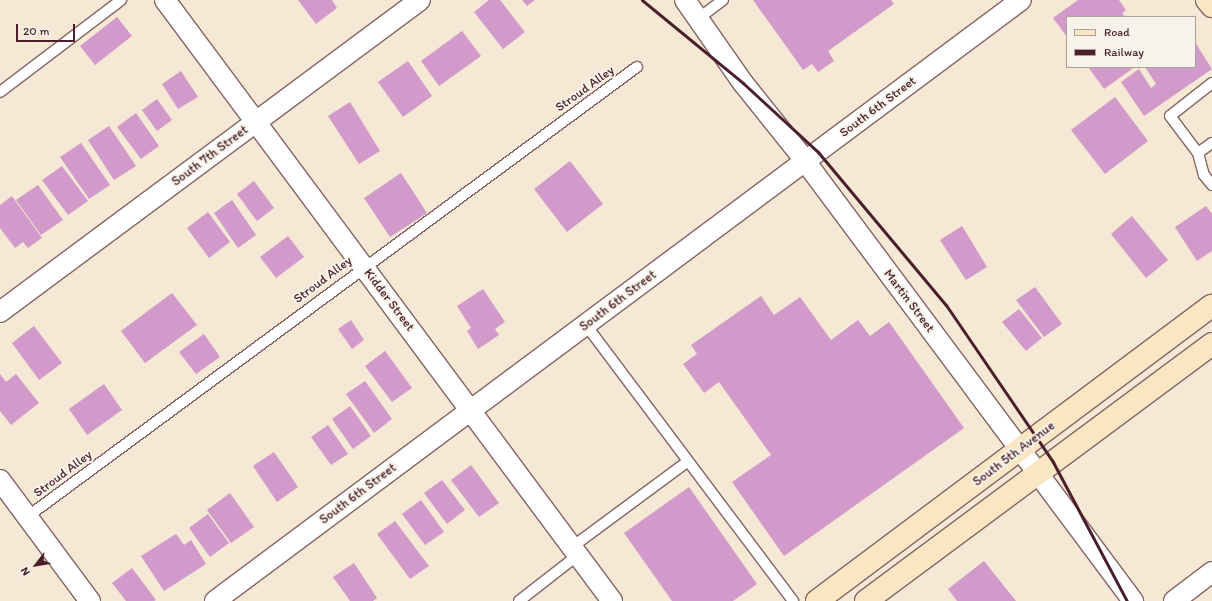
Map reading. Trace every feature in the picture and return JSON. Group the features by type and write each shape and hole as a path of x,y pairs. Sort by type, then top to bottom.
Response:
{"street":[{"name":"Kidder Street","path":"165,0 612,601"},
{"name":"South 7th Street","path":"0,312 420,0"},
{"name":"Martin Street","path":"685,0 744,83 805,161 1133,601"},
{"name":"South 6th Street","path":"215,601 1021,0"},
{"path":"1208,0 1212,6"},
{"name":"South 5th Avenue","path":"817,601 1212,306"},
{"path":"866,601 1212,344"},
{"path":"0,480 90,601"},
{"path":"1174,601 1212,572"}],"lane":[{"path":"0,92 121,0"},
{"path":"699,18 723,0"},
{"name":"Stroud Alley","path":"27,517 363,267 637,67"},
{"path":"1212,83 1170,116 1198,154 1204,175 1212,185"},
{"path":"1198,154 1212,143"},
{"path":"586,325 687,462 793,601"},
{"path":"519,601 575,551 687,462"}],"building":[{"path":"298,0 332,0 337,8 316,24"},
{"path":"489,0 500,0 525,32 503,49 474,12"},
{"path":"522,0 535,0 527,6"},
{"path":"753,0 891,0 894,4 828,51 834,61 818,72 812,64 803,70"},
{"path":"1078,0 1119,0 1126,10 1122,13 1124,16 1066,16 1066,36 1053,18"},
{"path":"117,17 132,36 95,65 80,46"},
{"path":"462,31 481,56 439,86 421,61"},
{"path":"1196,44 1212,69 1144,116 1121,82 1139,69 1151,88 1156,84 1146,68 1196,68"},
{"path":"408,61 432,96 403,117 378,82"},
{"path":"1089,68 1134,68 1104,89"},
{"path":"181,71 198,97 178,109 162,84"},
{"path":"1115,97 1148,141 1105,174 1071,130"},
{"path":"157,99 172,120 157,131 142,110"},
{"path":"350,102 380,151 359,164 328,116"},
{"path":"136,113 159,146 141,159 117,127"},
{"path":"109,126 136,166 114,180 88,140"},
{"path":"81,143 110,185 89,199 60,157"},
{"path":"570,161 603,204 567,232 534,189"},
{"path":"62,166 88,201 68,215 42,180"},
{"path":"401,173 427,213 390,237 364,198"},
{"path":"254,181 274,208 257,221 237,194"},
{"path":"38,185 63,220 41,235 16,200"},
{"path":"12,196 42,238 28,248 23,242 15,248 0,228 0,205"},
{"path":"232,200 256,235 238,248 214,213"},
{"path":"1206,206 1212,214 1212,251 1197,261 1175,227"},
{"path":"208,212 230,242 209,258 187,228"},
{"path":"1132,216 1168,260 1146,278 1111,234"},
{"path":"962,226 987,267 966,280 940,240"},
{"path":"288,236 304,257 276,278 260,257"},
{"path":"1035,287 1062,324 1044,337 1016,300"},
{"path":"483,289 505,322 495,329 499,335 478,349 467,331 471,328 457,306"},
{"path":"172,293 197,325 145,363 121,331"},
{"path":"761,296 774,315 800,297 831,340 858,320 870,336 889,322 964,428 784,556 732,482 771,455 719,382 704,393 683,364 697,354 691,345"},
{"path":"1019,309 1042,338 1026,351 1002,322"},
{"path":"351,320 364,340 352,349 338,329"},
{"path":"34,326 62,363 39,380 12,343"},
{"path":"204,334 220,357 196,374 179,352"},
{"path":"385,351 412,388 392,402 365,366"},
{"path":"0,374 6,382 16,374 39,403 11,425 0,411"},
{"path":"365,381 392,419 374,433 346,394"},
{"path":"104,384 122,410 87,435 69,409"},
{"path":"350,406 371,436 353,449 332,419"},
{"path":"328,425 348,454 331,465 311,437"},
{"path":"274,452 298,487 277,502 253,466"},
{"path":"471,465 499,503 479,517 451,480"},
{"path":"442,480 465,510 447,524 424,493"},
{"path":"689,487 757,584 733,601 672,601 624,533"},
{"path":"230,493 254,527 231,543 207,510"},
{"path":"421,500 444,532 425,545 402,514"},
{"path":"208,514 229,543 210,557 189,528"},
{"path":"395,521 429,566 410,579 377,534"},
{"path":"176,534 184,545 191,540 206,564 164,591 141,556"},
{"path":"984,561 1016,601 957,601 948,589"},
{"path":"354,563 377,598 373,601 350,601 333,577"},
{"path":"132,568 156,600 126,601 112,583"}],"railway":[{"path":"642,0 743,83 818,152 946,305 1053,462 1127,601"}]}
